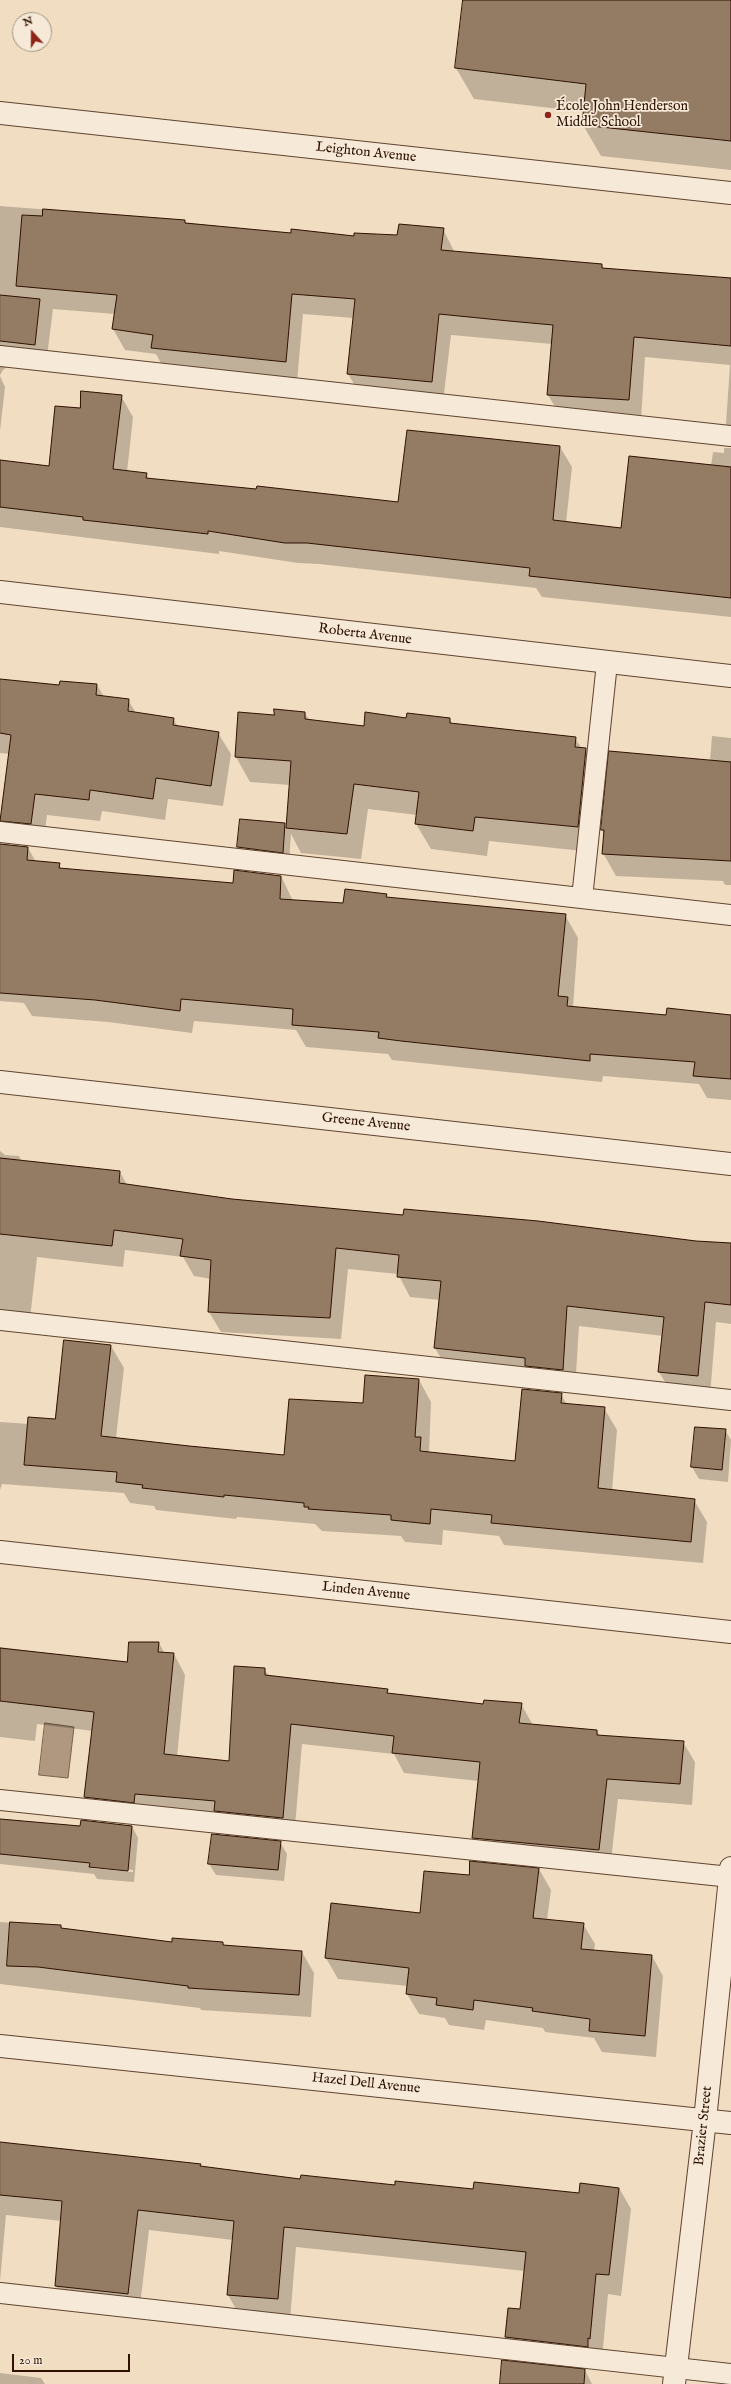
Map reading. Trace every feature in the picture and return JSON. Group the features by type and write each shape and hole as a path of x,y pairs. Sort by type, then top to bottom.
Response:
{"street":[{"name":"Leighton Avenue","path":"0,113 731,193"},
{"name":"Roberta Avenue","path":"0,592 607,663 731,676"},
{"name":"Greene Avenue","path":"0,1082 731,1164"},
{"name":"Linden Avenue","path":"0,1552 731,1632"},
{"name":"Brazier Street","path":"675,2376 705,2120 731,1874"},
{"name":"Hazel Dell Avenue","path":"0,2046 731,2123"}],"lane":[{"path":"0,356 731,436"},
{"path":"582,898 607,663"},
{"path":"0,832 731,915"},
{"path":"0,1320 731,1400"},
{"path":"0,1800 731,1874"},
{"path":"0,2293 675,2376 731,2374"}],"shaded area":[{"path":"45,1723 74,1727 68,1778 39,1775"}],"building":[{"path":"463,0 731,0 731,141 582,125 586,84 455,68"},
{"path":"43,209 185,220 185,223 291,233 291,229 354,236 354,233 397,235 399,224 444,228 441,250 602,264 602,268 731,278 731,346 634,337 629,400 547,395 553,325 439,314 432,382 347,374 355,299 292,294 286,362 151,348 153,335 112,329 117,295 16,286 22,215 42,216"},
{"path":"0,295 40,299 35,345 0,341"},
{"path":"81,391 122,395 113,469 147,473 146,478 256,489 257,486 398,502 407,430 560,446 553,520 621,528 629,456 731,467 731,598 529,576 530,568 307,543 285,543 208,531 208,534 83,520 83,517 0,507 0,460 49,466 55,406 80,408"},
{"path":"0,679 59,685 60,681 97,684 96,695 129,699 128,711 174,718 173,725 219,732 211,786 156,778 153,799 90,790 89,800 35,794 31,824 0,821 11,735 0,733"},
{"path":"274,709 305,712 305,719 364,726 365,712 406,718 407,713 450,718 450,723 576,737 575,747 586,748 578,827 475,817 473,831 415,824 419,792 354,784 347,834 286,828 291,761 235,757 238,712 274,715"},
{"path":"609,751 731,762 731,861 602,854 604,830 601,830"},
{"path":"240,819 285,823 283,853 237,847"},
{"path":"0,844 28,847 27,860 60,863 59,868 233,883 234,870 281,876 280,899 343,903 345,889 387,894 386,897 566,914 558,996 568,997 567,1006 666,1015 667,1008 731,1015 731,1079 693,1076 695,1062 590,1054 590,1061 378,1038 379,1032 292,1025 293,1009 181,999 180,1011 95,1000 0,993"},
{"path":"0,1158 120,1171 119,1183 232,1199 403,1215 404,1209 538,1221 696,1241 731,1243 731,1305 705,1302 698,1376 658,1372 664,1317 567,1306 563,1370 525,1366 525,1358 434,1348 441,1281 397,1277 399,1255 336,1248 330,1318 208,1312 211,1260 180,1256 183,1239 114,1230 112,1246 0,1234"},
{"path":"64,1340 111,1345 101,1436 189,1446 284,1455 289,1399 363,1403 365,1375 419,1379 415,1437 421,1437 420,1451 515,1461 522,1389 562,1393 561,1403 605,1407 598,1488 695,1499 691,1542 491,1523 492,1515 431,1509 430,1524 391,1520 391,1515 308,1509 309,1507 304,1507 304,1503 224,1495 224,1497 142,1488 143,1485 116,1482 117,1472 24,1465 28,1417 55,1419"},
{"path":"695,1427 726,1429 722,1470 691,1467"},
{"path":"129,1642 159,1642 158,1652 174,1653 164,1754 229,1761 234,1666 265,1668 265,1675 388,1689 387,1693 483,1704 484,1700 522,1703 519,1723 597,1730 597,1735 684,1741 680,1784 607,1779 599,1850 472,1838 480,1762 392,1753 394,1736 291,1724 283,1818 214,1811 215,1801 135,1794 134,1803 84,1797 94,1712 0,1701 0,1648 127,1662"},
{"path":"0,1819 80,1826 81,1820 132,1826 128,1871 89,1867 90,1863 0,1854"},
{"path":"212,1834 281,1841 278,1870 208,1864"},
{"path":"470,1861 539,1868 533,1918 584,1923 581,1949 652,1955 645,2036 589,2031 590,2019 532,2011 533,2008 474,2000 473,2010 436,2005 437,1998 406,1994 409,1968 325,1958 331,1903 420,1913 424,1871 469,1875"},
{"path":"10,1922 61,1925 61,1928 172,1942 172,1938 223,1942 223,1945 302,1951 299,1995 188,1988 188,1986 38,1967 7,1966"},
{"path":"0,2142 201,2164 200,2166 300,2179 301,2175 395,2185 395,2181 473,2189 474,2182 579,2193 580,2183 619,2188 609,2275 596,2274 588,2347 505,2337 508,2308 520,2309 526,2252 284,2227 278,2299 227,2295 234,2221 138,2210 128,2294 55,2286 62,2201 0,2195"},
{"path":"502,2360 585,2369 584,2384 500,2384"}],"place":[{"name":"École John Henderson Middle School","path":"548,115"}]}
